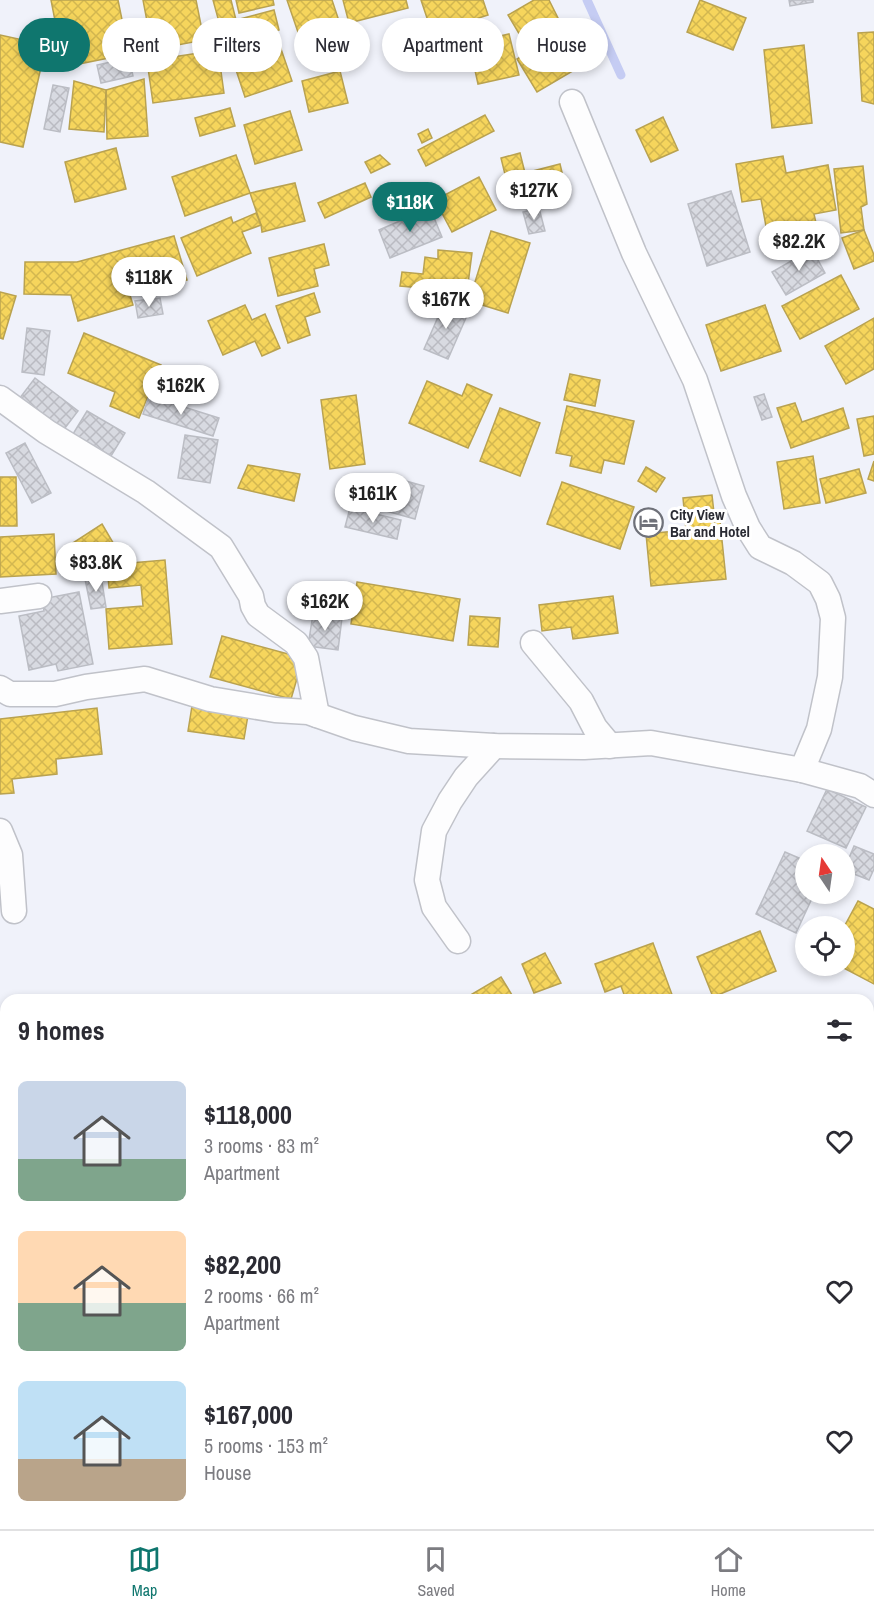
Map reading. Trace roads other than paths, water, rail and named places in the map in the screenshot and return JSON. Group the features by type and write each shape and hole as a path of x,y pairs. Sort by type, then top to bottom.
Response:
{"street":[{"path":"572,102 634,253 695,380 734,496 748,528 760,547 793,563 820,583 828,599 833,618 830,677 819,729 802,770"},
{"path":"0,398 46,432 146,492 221,547 251,596 258,615 296,643 306,658 317,715"},
{"path":"0,601 39,596"},
{"path":"533,643 581,701 595,728 610,746"},
{"path":"0,688 10,694 55,694 86,687 145,679 210,699 275,710 300,711 354,728 409,741 494,746 610,746 651,743 802,770 860,786 874,795"},
{"path":"458,941 434,907 427,880 434,831 461,785 494,746"},
{"path":"0,831 10,855 14,911"}],"waterway":[{"path":"587,0 621,75"}],"place":[{"name":"City View Bar and Hotel","path":"649,523"}]}
